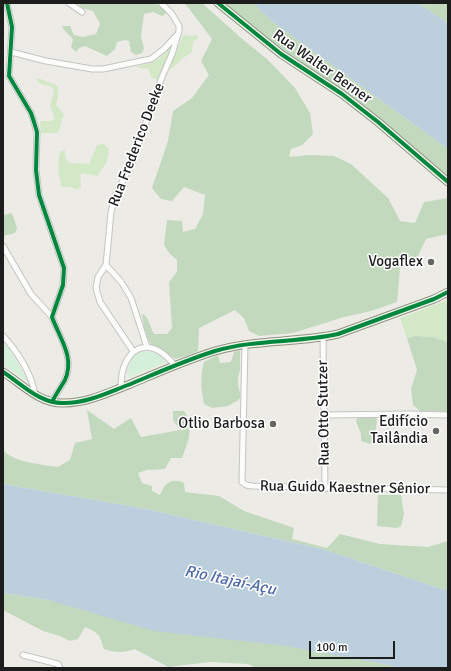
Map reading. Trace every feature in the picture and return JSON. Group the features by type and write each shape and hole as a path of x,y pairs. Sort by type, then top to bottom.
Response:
{"street":[{"path":"7,3 12,27 10,76 31,113 37,132 36,170 39,196 64,268 62,285 52,317"},
{"path":"69,3 82,12"},
{"path":"11,52 46,61 92,69 103,69 151,59 164,49 178,34 179,26 172,14 161,3"},
{"name":"Rua Walter Berner","path":"218,3 281,54 342,94 378,122 448,182"},
{"name":"Rua Frederico Deeke","path":"106,265 111,212 115,196 130,165 162,77 172,54 178,34"},
{"path":"3,246 31,294 52,317 69,358 67,373 52,402"},
{"path":"133,351 98,297 96,288 98,277 106,265 122,283 129,294 147,347"},
{"path":"3,372 35,395 52,402 63,404 79,402 93,399 215,351 245,344 323,337 354,329 434,299 448,292"},
{"path":"3,336 10,343 19,357 34,386 35,395"},
{"name":"Rua Otto Stutzer","path":"323,337 325,489"},
{"name":"Rua Guido Kaestner Sênior","path":"245,344 242,482 246,485 325,489 448,490"},
{"path":"121,388 120,377 133,351 140,348 147,347 159,351 168,357 175,366"},
{"path":"324,415 448,415"},
{"path":"23,654 58,664 60,668"}],"green space":[{"path":"78,3 154,3 163,8 167,13 162,16 153,12 144,14 141,36 144,48 142,53 136,55 131,52 129,41 125,40 117,42 115,49 107,56 85,46 79,48 76,52 71,47 73,40 62,26 70,26 74,35 83,37 96,34 100,24 93,11 82,8"},
{"path":"183,3 202,3 268,60 295,88 310,113 313,134 302,145 291,149 289,157 309,155 334,156 351,164 388,198 400,221 415,223 424,202 448,198 448,234 426,239 414,264 400,268 397,302 293,333 259,336 249,331 244,318 235,310 199,328 198,351 192,354 176,359 151,344 147,338 143,314 147,318 154,334 167,334 172,328 169,282 177,272 177,260 170,254 164,245 167,220 182,221 183,232 195,229 203,214 205,195 184,187 172,201 161,199 152,188 168,141 173,111 192,98 209,75 201,61 212,39 187,6"},
{"path":"224,3 253,3 273,22 448,149 448,176 343,90 282,50"},
{"path":"418,3 448,3 448,23"},
{"path":"183,35 197,35 198,38 193,42 192,52 183,58 173,68 169,68 172,59"},
{"path":"169,46 171,46 171,50 169,59 157,80 151,77 149,69 140,68 137,66 148,64 160,58"},
{"path":"38,78 58,86 56,105 64,114 58,133 41,133 40,121 50,121 55,119 50,105 54,93 53,88 43,85 36,80"},
{"path":"104,144 109,149 108,158 98,176 83,173 80,175 81,186 78,190 70,187 62,187 58,170 60,152 65,150 65,157 69,163 89,164 97,145"},
{"path":"12,213 17,228 15,233 3,236 3,215"},
{"path":"448,300 448,342 418,336 407,338 400,318"},
{"path":"416,336 432,337 448,342 448,412 420,411 413,405 411,389 417,370 407,338"},
{"path":"3,342 9,348 29,383 3,364"},
{"path":"240,350 238,386 240,398 228,406 212,408 204,404 201,383 204,362 218,355 220,363 231,362 234,352"},
{"path":"145,351 160,356 166,362 129,377 127,372 133,358"},
{"path":"87,410 114,429 131,418 141,437 180,430 173,420 173,411 184,411 190,421 189,438 182,458 171,458 165,469 147,470 138,473 142,483 152,486 152,491 160,495 166,485 172,481 179,481 184,483 185,492 219,496 244,511 294,528 292,539 327,548 340,534 380,544 428,547 448,541 448,591 326,550 146,509 3,484 3,449 13,457 36,464 58,467 70,460 75,443 92,439"},
{"path":"358,416 375,417 377,420 374,442 370,444 361,441 361,434 356,421"},
{"path":"378,495 401,495 404,514 401,526 397,528 377,526"},
{"path":"3,593 49,600 405,668 256,668 248,664 210,662 168,667 135,649 120,652 104,649 98,635 85,627 78,639 70,641 60,636 43,631 3,610"}],"water":[{"path":"253,3 418,3 448,23 448,149 273,22"},
{"name":"Rio Itajaí-Açu","path":"3,484 146,509 326,550 448,591 448,668 405,668 287,646 154,631 49,600 3,593"}],"cycle path":[{"path":"7,3 12,27 9,76 31,113 37,132 36,170 39,195 64,268 63,285 52,317 65,348 68,372 52,402"},
{"path":"218,3 281,54 342,94 378,122 448,182"},
{"path":"3,372 39,397 55,402 72,403 105,394 215,351 230,347 308,339 338,334 434,299 448,292"}],"place":[{"name":"Vogaflex","path":"431,262"},
{"name":"Otlio Barbosa","path":"273,424"},
{"name":"Edifício Tailândia","path":"436,431"}]}
